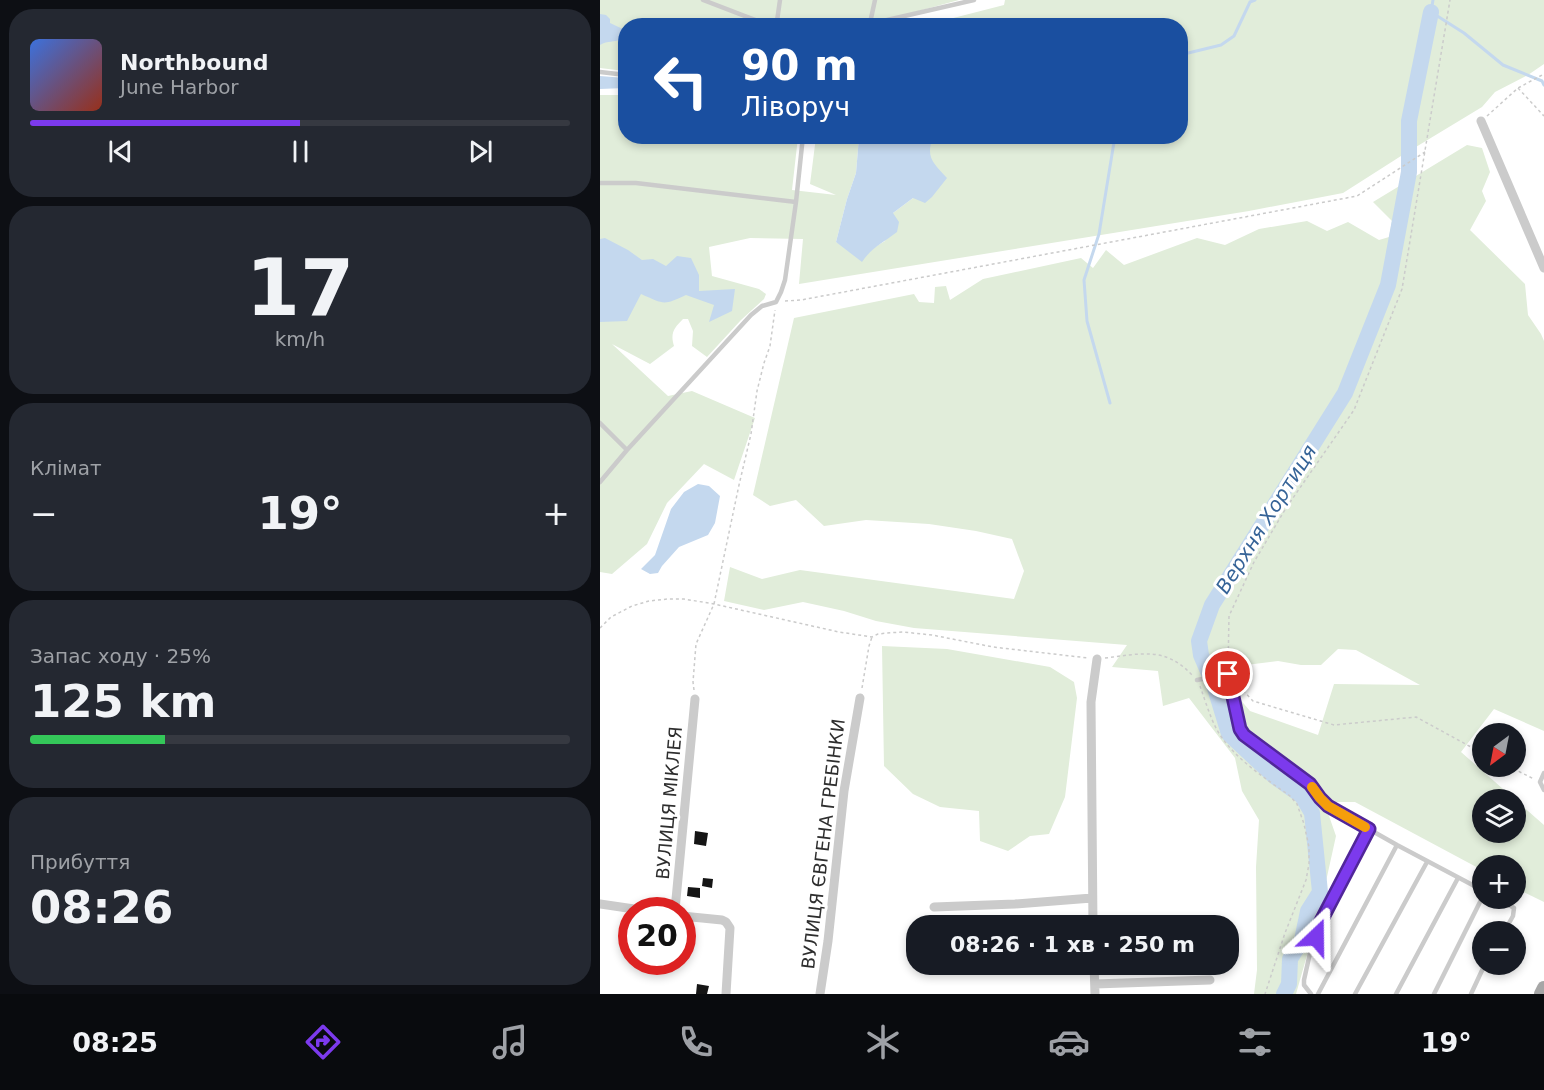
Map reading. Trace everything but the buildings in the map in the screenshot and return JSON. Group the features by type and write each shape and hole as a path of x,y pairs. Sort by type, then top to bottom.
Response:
{"main road":[{"path":"1541,994 1544,988"}],"street":[{"path":"1481,122 1544,268"},
{"path":"1093,915 1091,702 1097,659"},
{"name":"ВУЛИЦЯ ЄВГЕНА ГРЕБІНКИ","path":"820,994 844,791 860,698"},
{"name":"ВУЛИЦЯ МІКЛЕЯ","path":"676,897 695,699"},
{"path":"934,907 1092,898"},
{"path":"600,904 618,907"},
{"path":"696,917 726,921 730,928 726,994"},
{"path":"1095,989 1210,980"}],"lane":[{"path":"703,0 750,18"},
{"path":"777,18 780,0"},
{"path":"871,18 875,0"},
{"path":"893,18 974,0"},
{"path":"600,72 618,74"},
{"path":"600,482 751,315 762,306 776,303 785,280 802,144"},
{"path":"600,183 636,183 796,202"},
{"path":"600,423 627,450"},
{"path":"1197,680 1228,674 1240,729 1244,735 1310,784 1328,806 1472,885"},
{"path":"1544,773 1540,782 1544,790"},
{"path":"1311,994 1304,985 1304,980 1321,921 1369,829"},
{"path":"1318,994 1397,845"},
{"path":"1355,994 1428,862"},
{"path":"1396,994 1458,878"},
{"path":"1434,994 1476,909"},
{"path":"1471,994 1480,975"}],"path":[{"path":"1450,0 1402,290 1354,410 1286,508 1254,562 1229,616 1228,674 1252,701 1334,725 1416,717 1472,748"},
{"path":"1481,122 1518,88 1544,74"},
{"path":"1518,88 1544,116"},
{"path":"695,699 693,682 696,644 714,604 751,434 757,391 770,346 776,303 1357,196 1425,152"},
{"path":"600,628 611,617 632,606 668,598 714,604 839,632 872,637 878,634 895,633 932,635 993,646 1097,659 1162,654 1184,666 1197,680 1217,730 1230,747 1290,796 1297,804 1305,824 1310,864 1265,994"},
{"path":"860,698 872,637"},
{"path":"1526,775 1540,782"}],"green space":[{"path":"600,0 959,0 893,18 618,18 618,70 600,68"},
{"path":"1005,0 1544,0 1544,64 1495,92 1482,107 1343,193 1249,211 799,284 803,239 750,238 709,247 712,276 759,289 766,294 764,299 707,357 692,346 693,331 688,319 683,319 675,328 672,338 674,346 650,364 612,344 668,396 692,391 755,418 734,480 704,464 667,503 647,544 612,574 600,572 600,95 618,95 618,144 797,144 792,190 836,195 810,184 815,144 858,144 856,173 836,242 866,255 885,241 893,213 913,198 930,158 930,144 1188,144 1188,18 953,18 1004,5"},
{"path":"1467,145 1482,148 1490,172 1482,191 1486,201 1470,230 1525,284 1528,315 1544,341 1544,731 1494,709 1483,723 1472,723 1472,738 1461,752 1472,762 1472,777 1489,777 1503,789 1472,789 1472,843 1526,843 1526,809 1544,825 1544,902 1526,893 1526,855 1472,855 1472,865 1355,802 1337,802 1328,813 1336,836 1319,913 1296,994 1254,994 1257,970 1256,867 1259,820 1242,791 1235,758 1189,698 1163,706 1158,671 1112,667 1127,645 914,628 876,621 803,602 764,610 724,601 730,567 762,579 800,570 1014,599 1024,571 1012,539 929,524 866,520 824,526 796,500 770,506 753,495 794,318 914,294 919,302 934,303 935,287 946,286 950,300 983,279 1081,258 1093,268 1106,250 1124,265 1197,238 1225,245 1259,229 1307,221 1327,231 1348,222 1379,240 1389,237 1392,221 1373,202","holes":["1338,649 1356,650 1420,685 1334,684 1318,735 1250,711 1233,691 1226,673 1246,665 1278,661 1301,665 1321,665"]},
{"path":"882,646 947,649 1050,667 1074,682 1077,698 1065,797 1049,834 1030,836 1008,851 980,841 979,811 940,807 913,794 884,766"}],"water":[{"path":"600,14 606,15 610,23 618,27 618,40 600,45"},
{"path":"600,76 618,77 618,88 600,89"},
{"path":"858,144 931,144 932,160 947,178 925,203 913,198 893,213 899,222 897,232 874,249 862,262 836,242 856,173"},
{"path":"605,238 642,260 653,259 666,266 677,256 691,258 699,275 699,291 735,289 732,311 709,322 714,305 686,295 664,302 641,294 627,321 600,322 600,239"},
{"path":"698,484 709,486 720,496 715,523 708,535 679,547 658,573 650,574 641,569 655,555 671,509 684,492"}],"waterway":[{"name":"Верхня Хортиця","path":"1188,53 1221,45 1234,36 1250,2 1255,0"},
{"path":"1433,0 1431,12 1464,33 1503,65 1542,81 1544,85"},
{"name":"Верхня Хортиця","path":"1284,994 1289,984 1290,959 1302,940 1308,911 1320,892 1312,813 1302,796 1274,776 1229,734 1214,685 1201,655 1199,641 1212,605 1345,393 1388,285 1409,172 1409,121 1431,12"},
{"name":"Верхня Хортиця","path":"1110,403 1087,321 1084,280 1099,234 1114,144"}],"slow traffic":[{"path":"1312,787 1328,806 1365,827"}],"route":[{"path":"1228,674 1240,729 1244,735 1310,784 1328,806 1369,829 1321,921 1316,937"}]}
